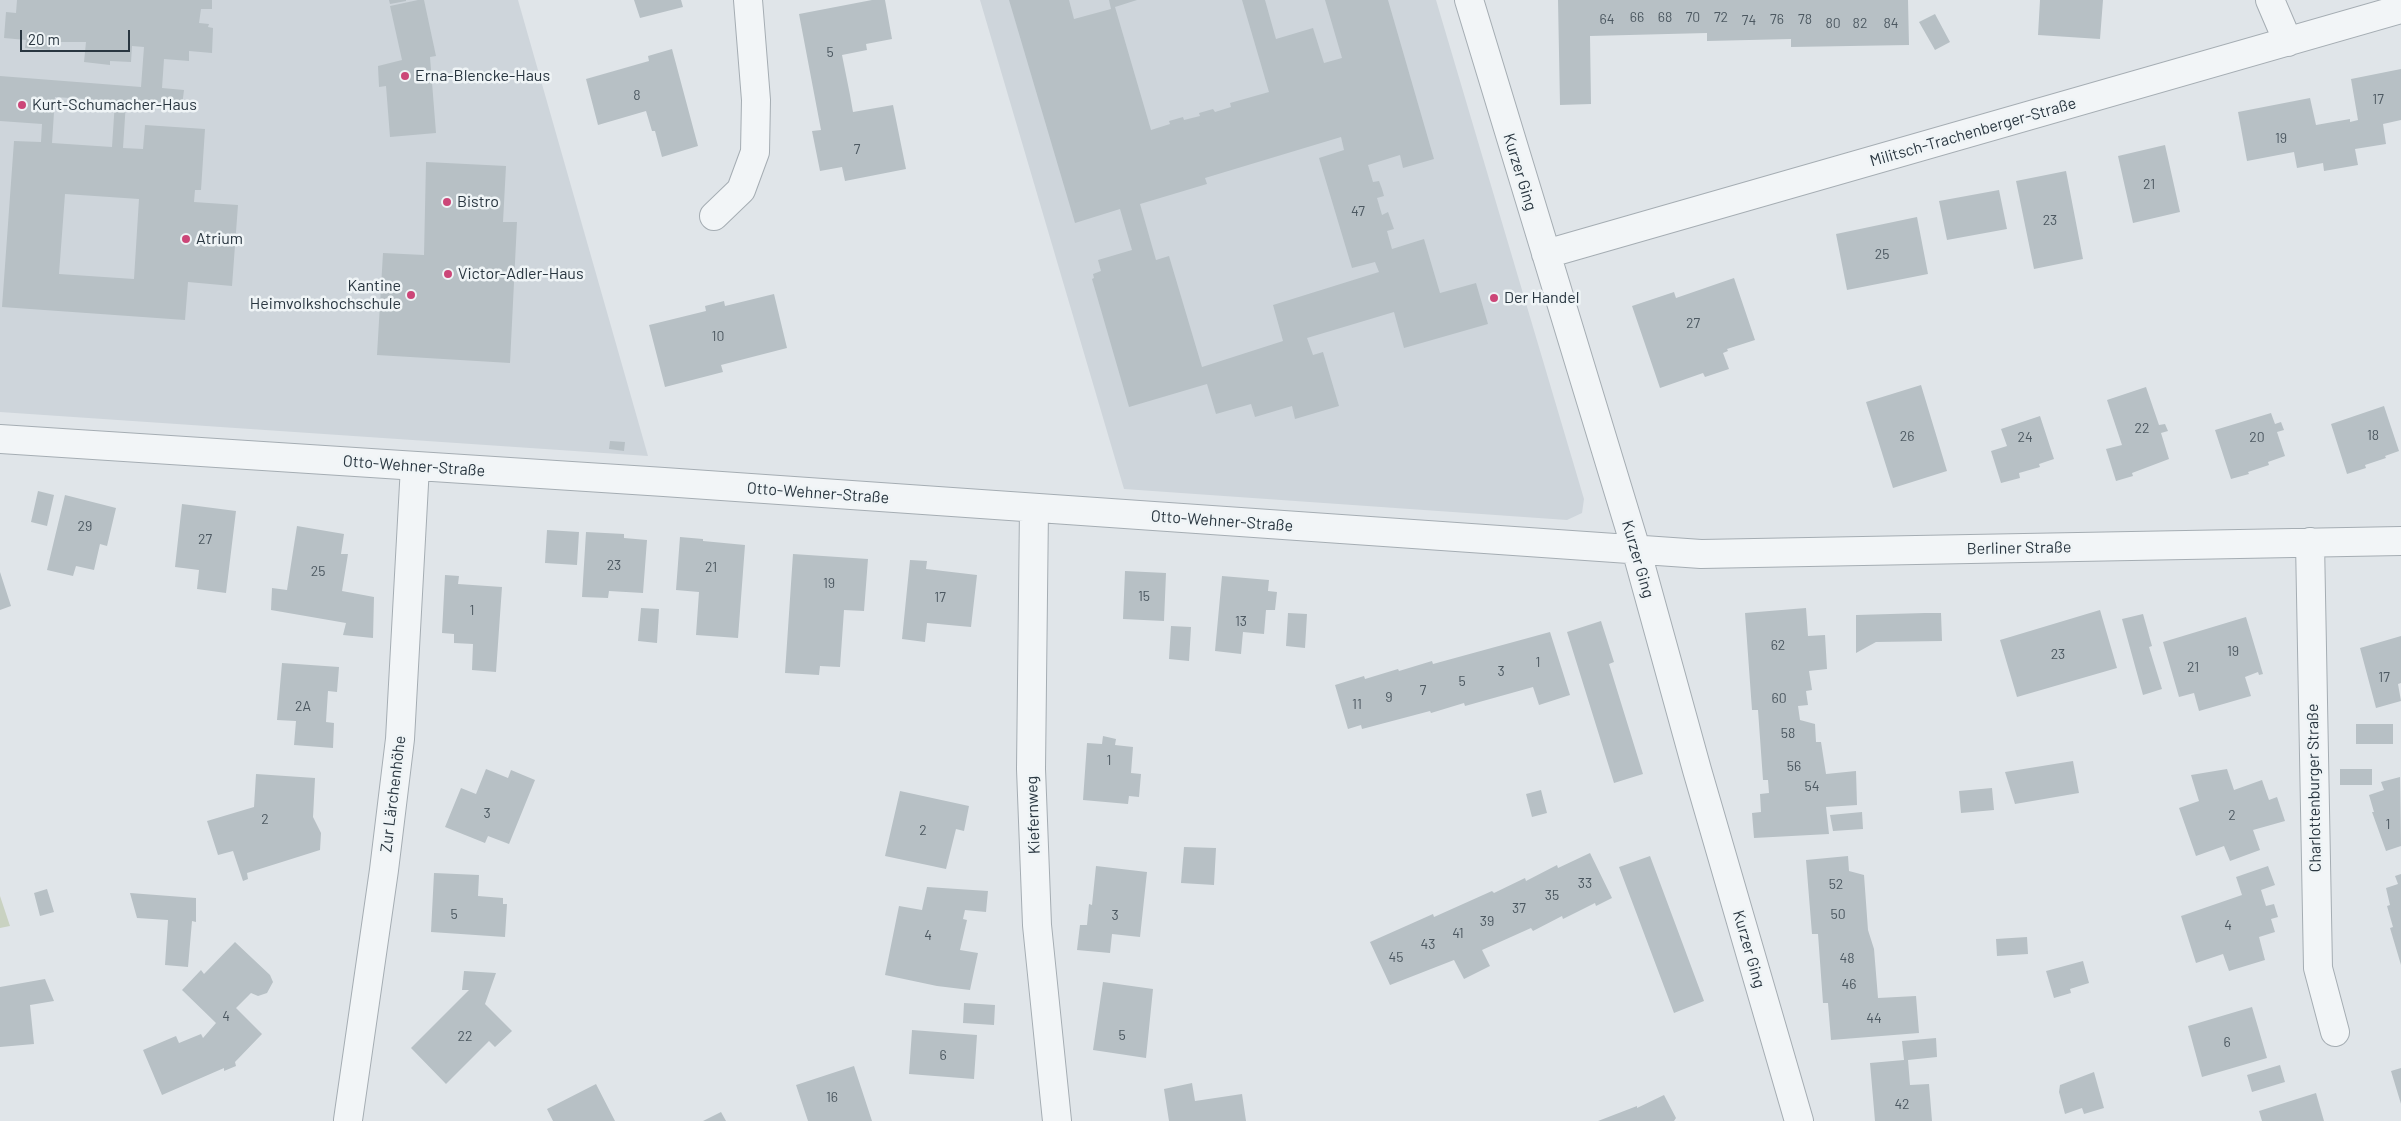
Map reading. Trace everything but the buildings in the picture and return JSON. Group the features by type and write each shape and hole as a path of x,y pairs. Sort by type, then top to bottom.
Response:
{"street":[{"path":"714,216 741,190 755,152 756,100 748,0"},
{"name":"Kurzer Ging","path":"1469,0 1636,549 1696,770 1799,1121"},
{"path":"2270,0 2288,42"},
{"name":"Militsch-Trachenberger-Straße","path":"1546,254 2401,9"},
{"name":"Otto-Wehner-Straße","path":"0,439 1636,549"},
{"name":"Zur Lärchenhöhe","path":"348,1121 384,870 400,739 415,466"},
{"name":"Kiefernweg","path":"1034,508 1031,769 1037,925 1057,1121"},
{"name":"Berliner Straße","path":"1636,549 1701,554 2310,542 2401,542"},
{"name":"Charlottenburger Straße","path":"2310,542 2318,968 2335,1032"}],"shaded area":[{"path":"0,0 518,0 648,456 0,412"},
{"path":"980,0 1436,0 1584,499 1582,513 1567,520 1124,489"}],"green space":[{"path":"0,896 10,926 0,928"}],"place":[{"name":"Erna-Blencke-Haus","path":"405,76"},
{"name":"Kurt-Schumacher-Haus","path":"22,105"},
{"name":"Bistro","path":"447,202"},
{"name":"Atrium","path":"186,239"},
{"name":"Victor-Adler-Haus","path":"448,274"},
{"name":"Kantine Heimvolkshochschule","path":"411,295"},
{"name":"Der Handel","path":"1494,298"}]}
